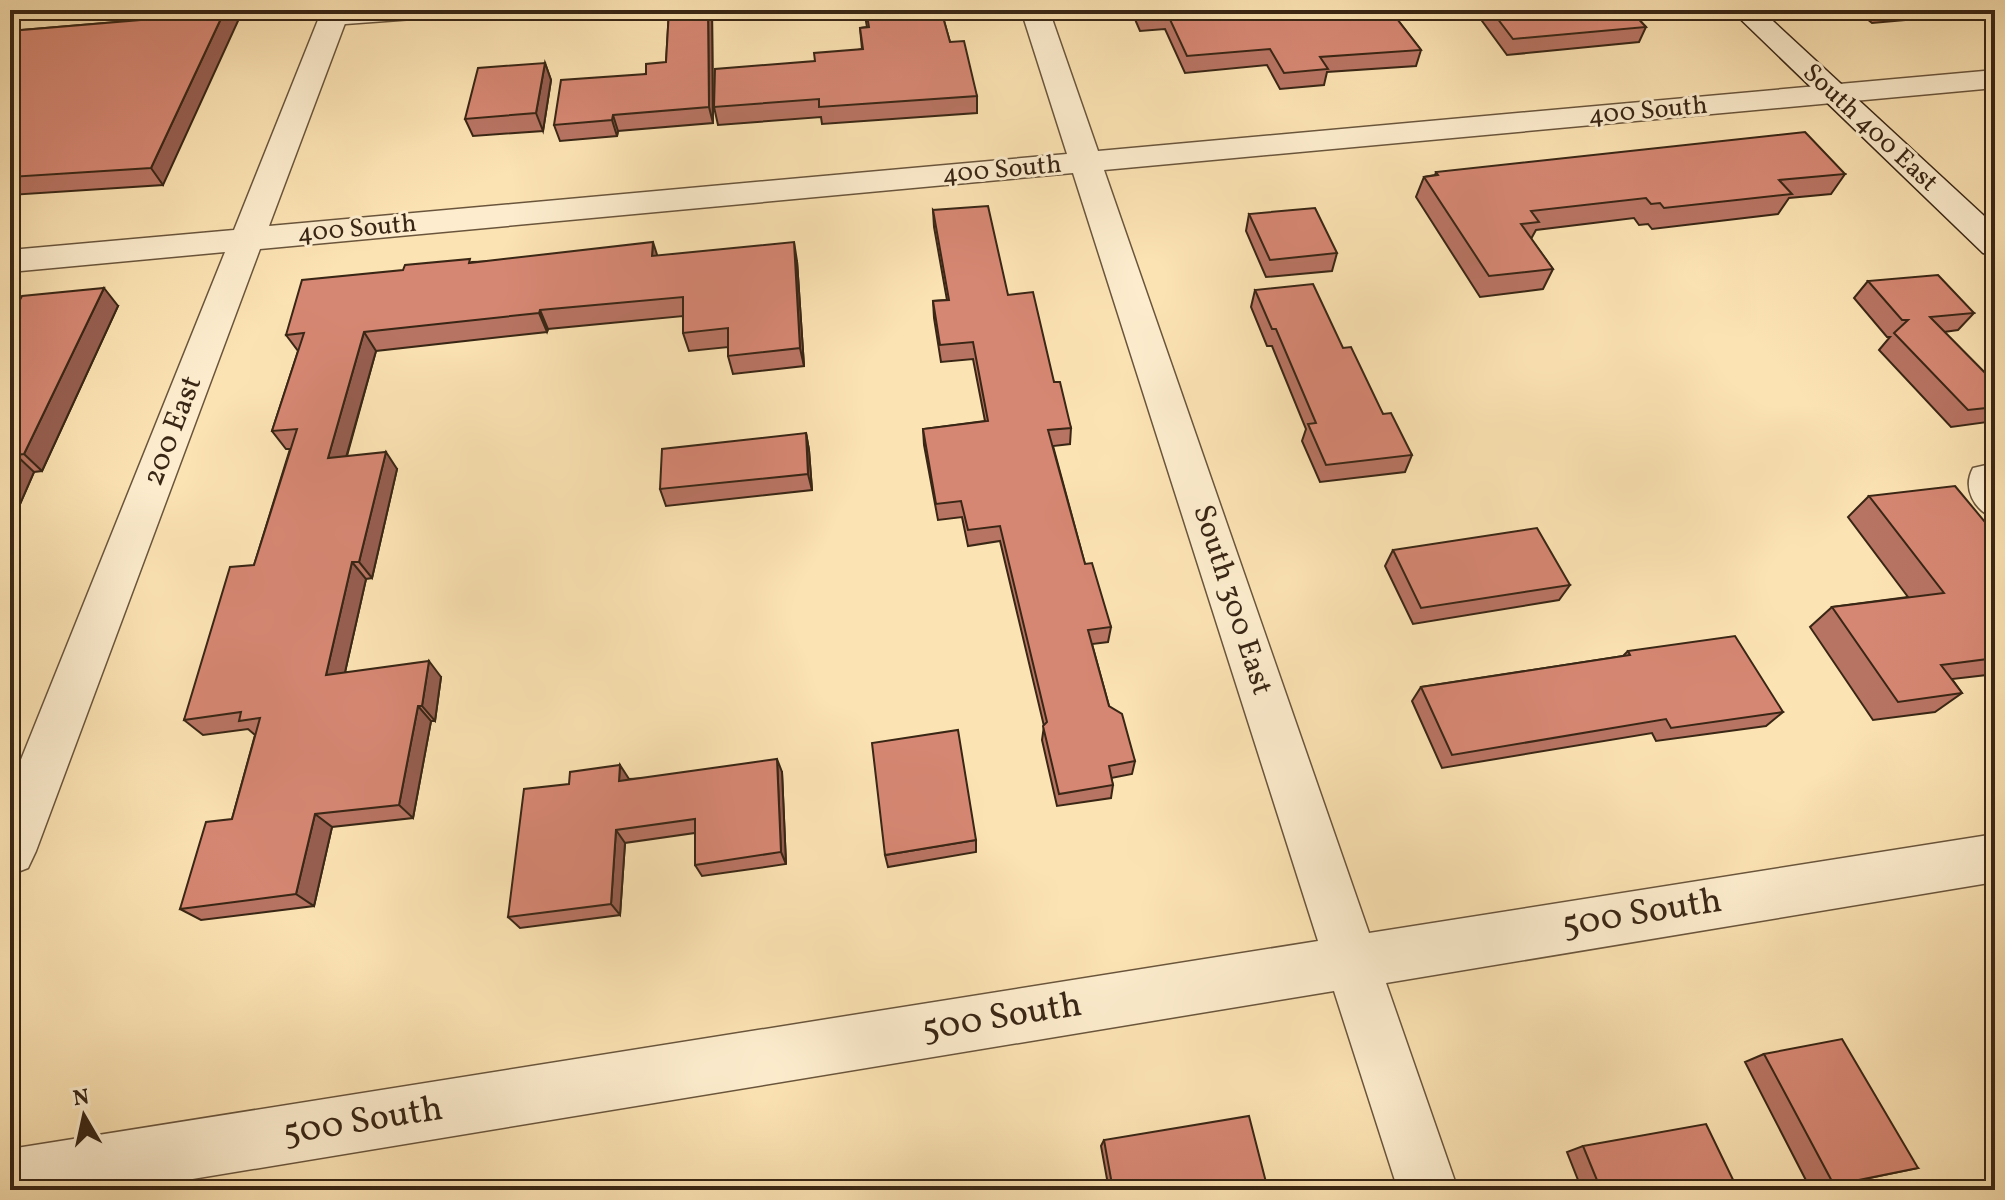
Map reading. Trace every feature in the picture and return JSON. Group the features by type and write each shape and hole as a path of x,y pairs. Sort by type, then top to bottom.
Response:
{"street":[{"name":"South 300 East","path":"1035,10 1428,1190"},
{"name":"South 400 East","path":"1745,10 1995,245"},
{"name":"200 East","path":"10,851 334,15"},
{"name":"400 South","path":"10,261 1995,79"},
{"name":"500 South","path":"10,1179 1995,858"}],"lane":[{"path":"334,15 454,10"},
{"path":"1995,473 1983,475 1983,493 1995,507"}],"building":[{"path":"179,10 225,10 151,168 10,177 10,31 176,17"},
{"path":"669,10 708,10 709,107 613,115 612,120 554,125 561,80 646,74 646,64 666,62"},
{"path":"866,10 941,10 950,42 964,41 977,96 819,107 819,99 714,107 715,69 815,61 814,53 863,49 860,28 869,27"},
{"path":"1140,10 1390,10 1421,50 1320,57 1328,69 1284,73 1270,49 1187,56 1167,13 1142,15"},
{"path":"1491,10 1630,10 1646,27 1513,39"},
{"path":"545,63 536,113 465,119 478,68"},
{"path":"1805,132 1845,174 1779,180 1792,194 1664,208 1660,203 1651,204 1646,198 1531,211 1539,222 1521,224 1553,269 1489,276 1424,177 1438,175 1436,172"},
{"path":"988,206 1008,295 1033,292 1054,382 1060,382 1071,428 1048,430 1085,564 1092,563 1111,627 1088,630 1109,706 1122,714 1135,761 1109,766 1113,785 1059,794 1043,726 1047,722 1000,526 968,530 961,501 936,504 923,429 988,421 973,342 940,345 933,301 949,300 933,210"},
{"path":"1315,208 1337,253 1270,260 1249,214"},
{"path":"653,242 652,256 794,242 800,348 728,356 728,328 683,333 683,297 540,310 539,313 364,332 328,458 386,452 359,562 352,562 326,675 429,661 399,805 315,814 296,894 180,909 206,822 232,819 260,718 239,721 241,712 184,720 230,567 254,565 297,429 272,431 304,333 286,335 302,280 403,270 405,265 470,259 469,263"},
{"path":"1938,275 1974,313 1930,317 1995,383 1995,407 1968,410 1894,333 1908,320 1902,320 1868,281"},
{"path":"1313,284 1343,348 1351,347 1383,414 1391,413 1412,455 1326,465 1308,424 1316,423 1276,329 1272,329 1255,290"},
{"path":"104,288 24,454 16,455 10,469 10,308 16,307 22,296"},
{"path":"806,433 808,474 660,489 662,449"},
{"path":"1955,486 1995,534 1995,658 1941,665 1962,693 1898,702 1832,607 1944,593 1869,496"},
{"path":"1537,528 1570,585 1421,608 1393,550"},
{"path":"1735,636 1783,712 1671,728 1666,719 1452,755 1421,687 1630,655 1628,651"},
{"path":"958,730 976,840 885,855 872,743"},
{"path":"777,759 781,852 695,865 695,819 616,830 611,904 508,917 524,789 569,784 570,772 620,765 619,781"},
{"path":"1842,1039 1918,1168 1834,1185 1764,1054"},
{"path":"1249,1116 1268,1190 1113,1190 1104,1140"},
{"path":"1706,1124 1738,1190 1601,1190 1583,1146"}]}
